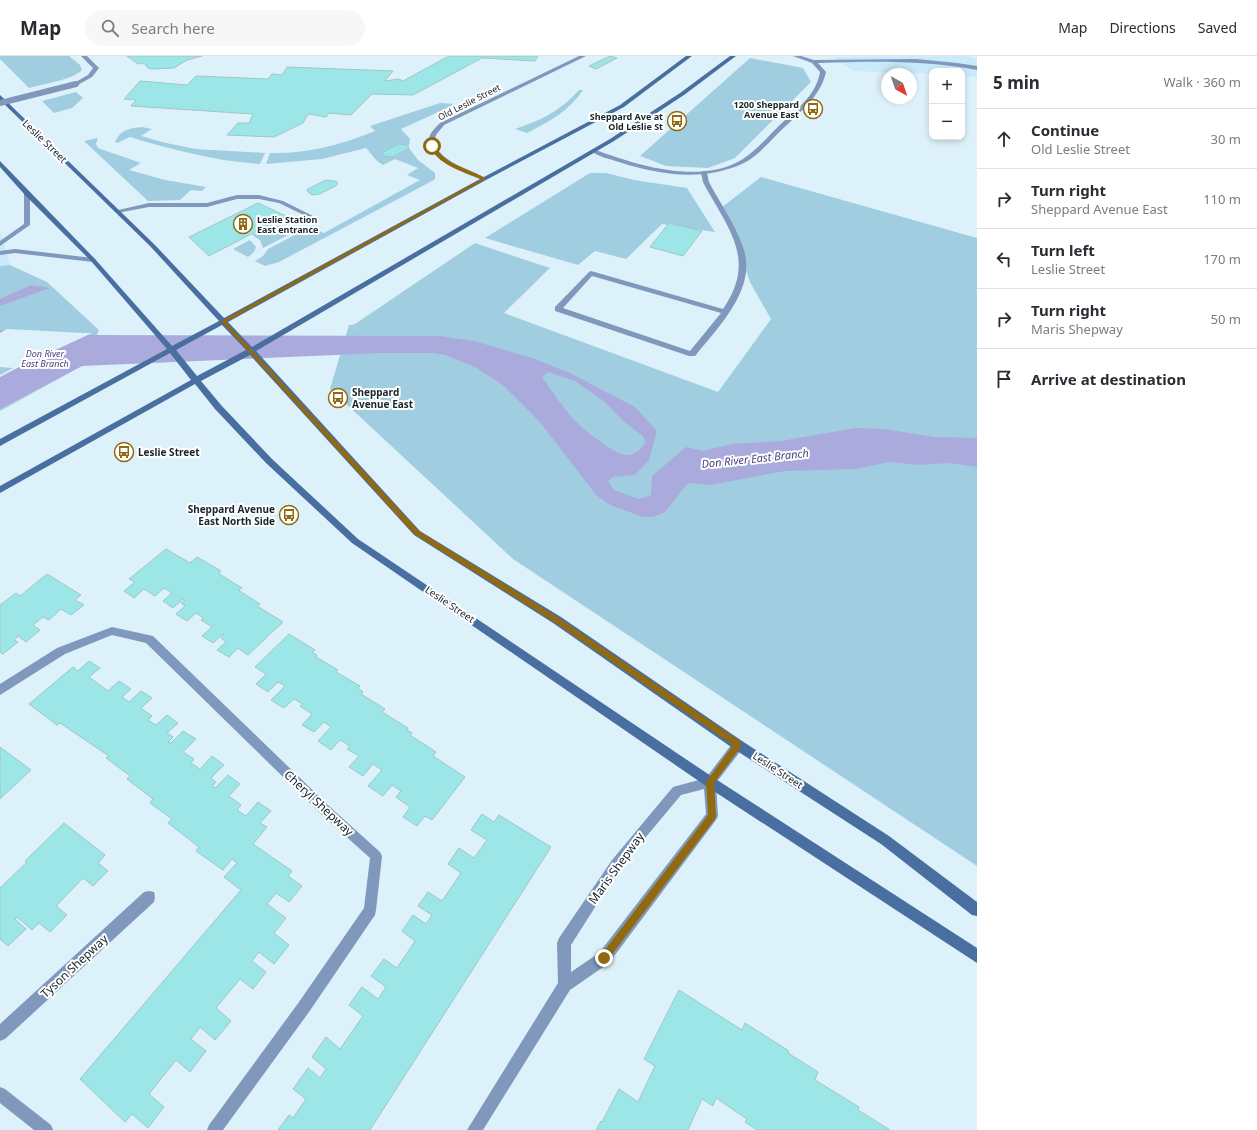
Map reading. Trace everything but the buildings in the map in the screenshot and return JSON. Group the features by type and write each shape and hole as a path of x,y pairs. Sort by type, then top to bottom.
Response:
{"main road":[{"path":"0,443 484,179 622,106 689,56"},
{"path":"0,490 251,351 594,151 648,119 709,76 733,56"},
{"name":"Leslie Street","path":"0,97 152,245 251,351 416,533 557,620 738,745 885,840 977,910"},
{"name":"Leslie Street","path":"0,163 27,194 93,260 172,349 218,408 269,461 355,541 710,782 977,956"}],"street":[{"path":"0,103 76,84 90,76 96,68 90,60 84,56"},
{"name":"Old Leslie Street","path":"484,179 453,165 439,156 432,146 432,138 435,130 442,124 582,56"},
{"path":"796,56 814,62 892,58 924,59 962,64 977,68"},
{"path":"594,151 611,158 660,171 704,173 726,169 744,160 793,116 819,87 823,72 814,62"},
{"path":"704,173 706,182 741,248 744,273 738,291 725,312 692,354 558,309 591,273 725,312"},
{"path":"0,244 27,225 27,194"},
{"path":"117,211 149,205 190,204 207,206 236,197 259,197 281,202 314,218"},
{"path":"0,253 15,251 93,260"},
{"name":"Cheryl Shepway","path":"0,690 61,651 112,631 149,639 326,811 376,856 370,910 304,1007 214,1130"},
{"path":"474,1130 565,985 604,958 712,816 710,782 738,745"},
{"name":"Maris Shepway","path":"565,985 564,943 616,864 677,791 710,782"},
{"name":"Tyson Shepway","path":"0,1034 149,897"},
{"path":"0,1094 46,1130"}],"shaded area":[{"path":"0,56 69,56 80,65 82,70 65,79 29,88 0,59"},
{"path":"965,56 977,59 977,77 965,76 965,68 929,68 929,74 917,73 917,68 881,68 881,72 854,71 832,57"},
{"path":"750,58 803,68 811,82 735,158 708,168 666,166 640,156"},
{"path":"579,90 583,90 565,110 551,120 527,133 515,129 550,114 565,104"},
{"path":"76,92 83,98 72,108 54,113 42,101"},
{"path":"440,103 456,104 401,129 410,139 409,146 399,144 382,153 385,156 395,156 409,148 418,160 435,173 435,179 279,262 265,266 255,261 263,256 268,249 310,227 324,233 420,180 407,175 418,168 395,159 383,165 366,148 322,159 266,164 270,153 297,152 324,148 375,131 370,126"},
{"path":"142,127 152,129 141,136 166,143 196,149 265,153 260,164 243,163 194,154 130,137 117,143 115,142 117,138 126,130"},
{"path":"98,138 96,144 98,148 141,163 129,170 165,180 206,187 202,191 191,190 180,200 148,201 84,141"},
{"path":"590,173 606,173 634,180 687,188 715,232 662,224 626,259 595,251 578,265 485,238"},
{"path":"761,177 977,238 977,866 513,559 330,389 349,325 355,324 475,243 550,268 504,313 718,392 771,319 751,284 722,207"},
{"path":"274,224 292,233 263,248 260,240 252,235"},
{"path":"0,231 10,265 0,266"},
{"path":"250,240 256,247 254,252 248,257 233,249"},
{"path":"10,265 47,282 99,330 82,366 0,411 0,266"}],"water":[{"path":"31,285 50,288 0,306 0,299"},
{"name":"Don River East Branch","path":"0,330 83,335 439,336 474,341 532,358 570,373 635,407 657,431 649,460 635,475 613,477 608,481 614,490 639,499 651,495 652,476 686,447 703,451 732,444 781,441 856,428 884,429 934,437 977,438 977,467 950,463 919,465 890,462 856,469 785,471 710,485 688,483 665,512 653,517 643,517 610,505 596,495 540,422 504,386 475,367 445,355 433,353 381,353 82,366 0,409 0,377 20,366 0,365","holes":["548,372 575,381 605,402 622,420 644,437 645,443 640,449 629,455 623,454 608,447 573,419 542,377"]}],"pier":[{"path":"7,329 92,333 0,377 0,375 13,368 0,367 0,333"}],"place":[{"name":"1200 Sheppard Avenue East","path":"813,109"},
{"name":"Sheppard Ave at Old Leslie St","path":"677,121"},
{"name":"Leslie Station East entrance","path":"243,224"},
{"name":"Sheppard Avenue East","path":"338,398"},
{"name":"Leslie Street","path":"124,452"},
{"name":"Sheppard Avenue East North Side","path":"289,515"}],"route":[{"path":"432,146 434,151 439,156 453,165 484,179 223,321 416,533 557,620 738,745 710,782 712,816 604,958"}]}
